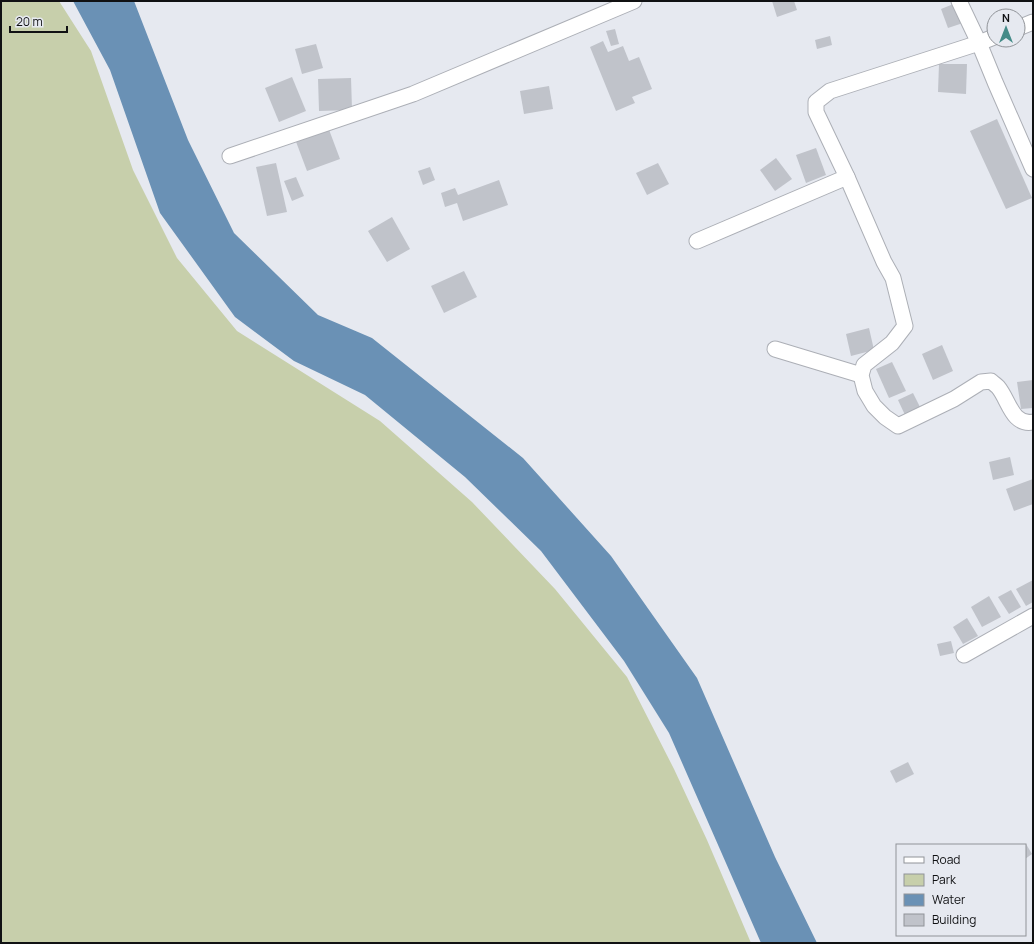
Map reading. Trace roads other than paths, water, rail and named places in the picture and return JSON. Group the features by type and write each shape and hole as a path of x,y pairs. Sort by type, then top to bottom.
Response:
{"street":[{"path":"230,156 413,94 634,1"},
{"path":"959,1 979,43 1033,169"},
{"path":"986,40 830,91 816,102 816,112 847,177 884,262 893,278 905,326 892,343 864,365 861,375 865,391 874,406 885,417 898,426 954,399 982,382 990,381 998,386 1017,418 1026,423 1033,422"},
{"path":"697,241 847,177"},
{"path":"775,349 861,375"},
{"path":"964,655 1033,616"}],"water":[{"path":"73,1 134,1 188,140 234,233 318,315 372,338 523,458 611,556 697,678 775,857 817,943 761,943 669,733 624,661 541,551 465,477 365,395 294,361 235,317 160,213 110,70"}]}
